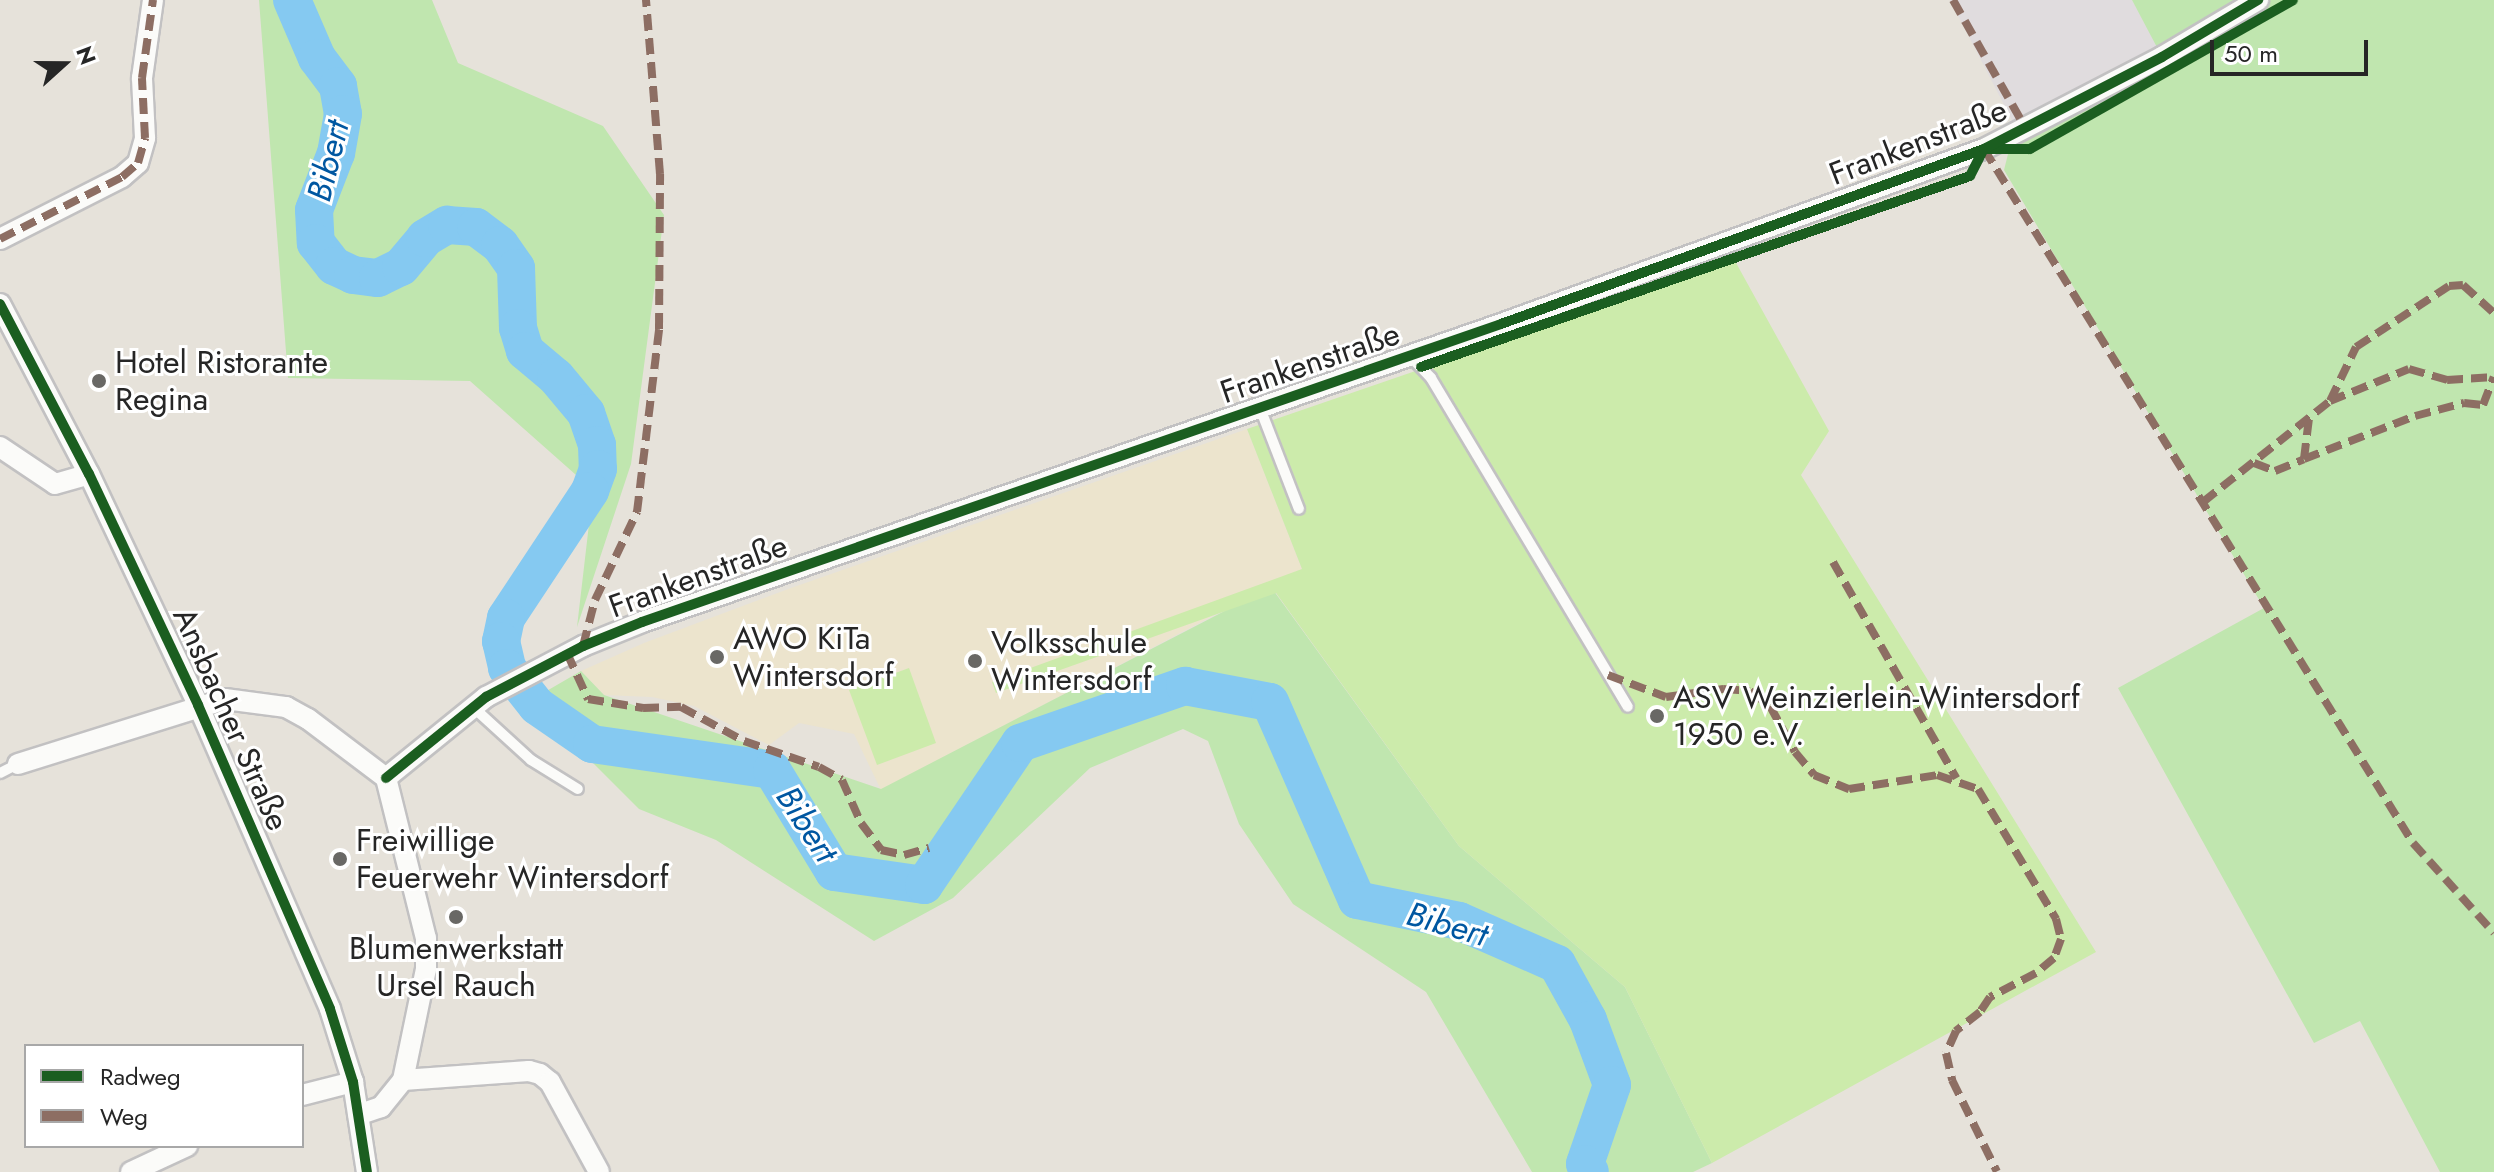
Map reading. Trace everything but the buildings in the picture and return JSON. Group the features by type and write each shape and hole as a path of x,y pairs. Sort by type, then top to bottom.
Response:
{"street":[{"path":"0,239 122,177 138,163 145,138 142,78 153,0"},
{"name":"Frankenstraße","path":"386,778 480,702 554,660 642,622 1410,356 1984,149 2162,57 2258,0"},
{"name":"Ansbacher Straße","path":"0,304 89,474 198,705 330,1009 353,1082 367,1172"},
{"path":"0,447 55,484 89,474"},
{"path":"198,705 225,699 286,707 308,719 386,778 426,938 426,969 403,1080 381,1107 358,1115"},
{"name":"Ansbacher Straße","path":"9,768 198,705"},
{"path":"403,1080 529,1071 540,1074 550,1082 599,1172"},
{"path":"304,1094 353,1082"},
{"path":"131,1172 183,1148"}],"lane":[{"path":"1410,356 1431,378 1628,707"},
{"path":"1260,408 1299,509"},
{"path":"480,702 531,760 578,789"}],"shaded area":[{"path":"1950,0 2132,0 2161,53 2015,126"},
{"name":"Volksschule Wintersdorf","path":"1247,429 1302,569 881,790 854,734 799,723 769,745 694,706 652,697 604,695 581,671 644,643 791,588"}],"green space":[{"path":"259,0 432,0 458,63 603,126 664,215 631,464 577,627 593,490 470,381 288,378"},
{"path":"2132,0 2494,0 2494,1172 2440,1172 2360,1021 2314,1043 2118,688 2264,608 2004,170 2015,126 2160,53"},
{"name":"ASV Weinzierlein-Wintersdorf 1950 e.V.","path":"1735,261 1829,431 1801,475 2096,952 1712,1163 1625,987 1459,846 1276,593 996,693 992,682 1302,569 1247,429"},
{"path":"1271,587 1459,846 1625,987 1712,1163 1693,1172 1532,1172 1426,992 1293,904 1239,824 1208,741 1183,729 1090,768 953,898 874,941 716,840 639,809 585,755 519,707 581,671 604,695 881,789"},
{"path":"909,668 936,743 877,765 849,690"}],"waterway":[{"name":"Bibert","path":"292,0 317,58 338,86 343,114 336,153 314,210 316,243 334,266 353,275 378,278 401,267 425,238 447,225 476,227 500,245 516,268 518,328 525,351 556,377 586,413 597,445 598,469 590,491 506,618 501,641 507,668 537,706 592,744 772,770 834,872 924,885 1020,743 1185,686 1270,702 1357,900 1459,921 1557,964 1588,1020 1612,1085 1585,1164 1590,1172"}],"marked path":[{"path":"0,239 122,177 138,163 145,138 142,78 153,0"},
{"path":"583,646 595,600 637,512 659,329 660,174 646,0"},
{"path":"1953,0 2026,129"},
{"path":"1984,149 2413,843 2494,933"},
{"path":"2203,502 2330,401 2356,347 2449,286 2463,285 2494,313"},
{"path":"2330,401 2409,369 2447,380 2494,377"},
{"path":"2304,459 2415,416 2464,403 2483,405 2494,377"},
{"path":"2254,463 2275,471 2304,459 2309,418"},
{"path":"1833,562 1956,778"},
{"path":"567,653 588,699 643,708 681,707 744,741 819,767 842,780 861,823 881,850 904,855 929,848"},
{"path":"1608,675 1666,697 1723,689 1750,691 1770,706 1795,752 1814,775 1849,789 1937,775 1978,789 2056,919 2061,939 2054,958 2036,973 1990,997 1980,1012 1956,1031 1946,1053 1952,1080 1997,1172"}],"cycle path":[{"path":"386,778 486,697 583,646 642,622 1501,324 1984,149 2162,57 2258,0"},
{"path":"1421,367 1970,176 1984,149 2030,149 2293,0"},
{"path":"0,304 89,474 198,705 330,1009 353,1082 367,1172"}],"place":[{"name":"Hotel Ristorante Regina","path":"99,381"},
{"name":"AWO KiTa Wintersdorf","path":"717,657"},
{"name":"Volksschule Wintersdorf","path":"975,661"},
{"name":"ASV Weinzierlein-Wintersdorf 1950 e.V.","path":"1657,716"},
{"name":"Freiwillige Feuerwehr Wintersdorf","path":"340,859"},
{"name":"Blumenwerkstatt Ursel Rauch","path":"456,917"}]}
